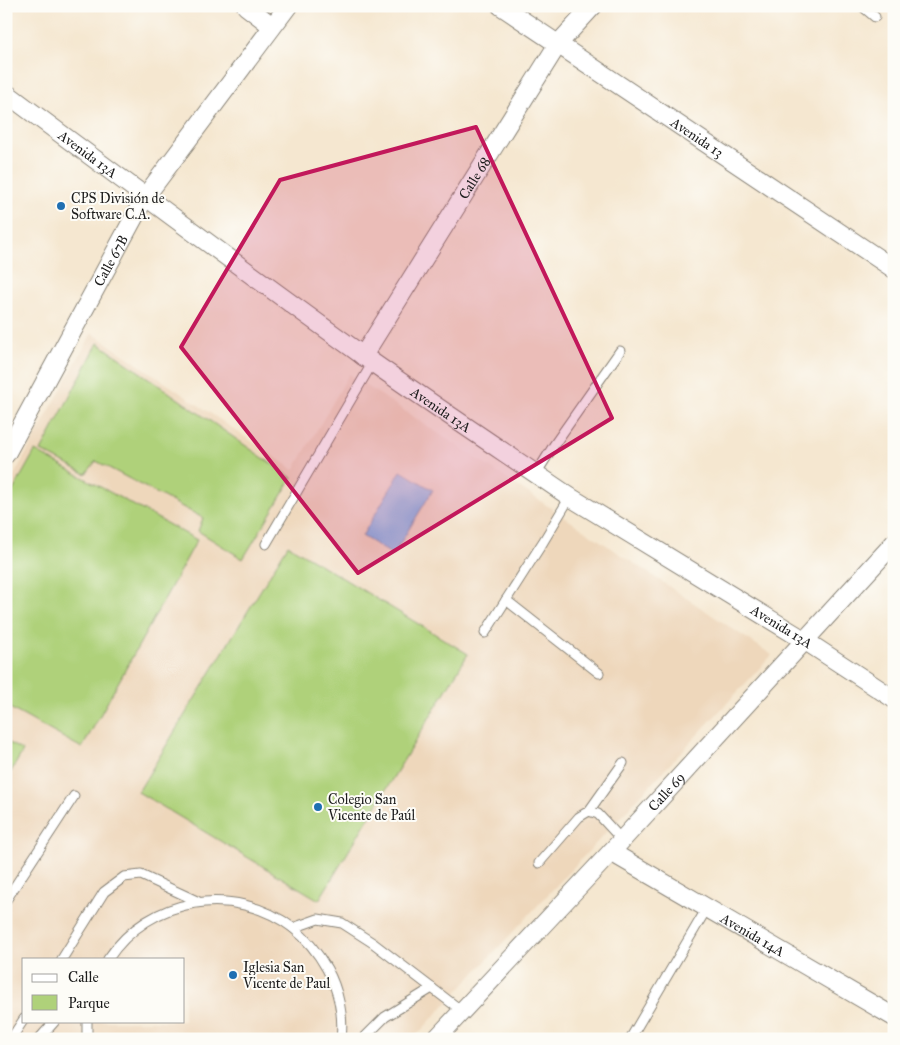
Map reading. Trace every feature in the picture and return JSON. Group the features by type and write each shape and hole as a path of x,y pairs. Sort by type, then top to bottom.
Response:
{"street":[{"path":"246,6 272,26"},
{"name":"Calle 67B","path":"6,454 146,198 288,6"},
{"name":"Avenida 13","path":"501,6 894,268"},
{"name":"Calle 68","path":"368,359 558,44 593,6"},
{"name":"Avenida 13A","path":"6,93 146,198 368,359 536,474 570,497 804,640 894,699"},
{"name":"Calle 69","path":"436,1039 616,846 894,542"},
{"name":"Avenida 14A","path":"616,846 707,908 894,1017"}],"lane":[{"path":"862,6 875,16"},
{"path":"536,474 620,351"},
{"path":"266,544 368,359"},
{"path":"485,633 570,497"},
{"path":"506,600 599,674"},
{"path":"539,863 578,817 589,811 623,764"},
{"path":"6,900 74,796"},
{"path":"589,811 598,814 616,846"},
{"path":"63,958 104,892 124,878 141,875 199,902"},
{"path":"109,958 128,935 143,923 161,913 180,906 199,902 219,901 258,909 276,917 293,928 320,957 337,993 341,1013 341,1039"},
{"path":"630,1039 707,908"},
{"path":"293,928 318,918 342,923 373,943 462,1011"},
{"path":"363,1039 385,1016 432,988"},
{"path":"11,1039 22,1022"},
{"path":"40,1039 54,1022"},
{"path":"87,1022 87,1039"}],"highlighted area":[{"path":"476,127 612,418 358,573 181,347 280,180"}],"shaded area":[{"name":"Colegio San Vicente de Paúl","path":"92,333 294,470 349,374 772,655 413,1039 6,1039 6,490"}],"green space":[{"path":"98,343 292,478 243,559 198,531 203,518 96,461 86,474 41,451"},
{"path":"35,451 197,540 82,748 6,706 6,503"},
{"path":"288,545 468,654 319,900 138,792"},
{"path":"6,741 23,751 6,780"}],"water":[{"path":"401,471 433,490 393,555 362,536"}],"place":[{"name":"CPS División de Software C.A.","path":"61,206"},
{"name":"Colegio San Vicente de Paúl","path":"318,807"},
{"name":"Iglesia San Vicente de Paul","path":"233,975"}]}
